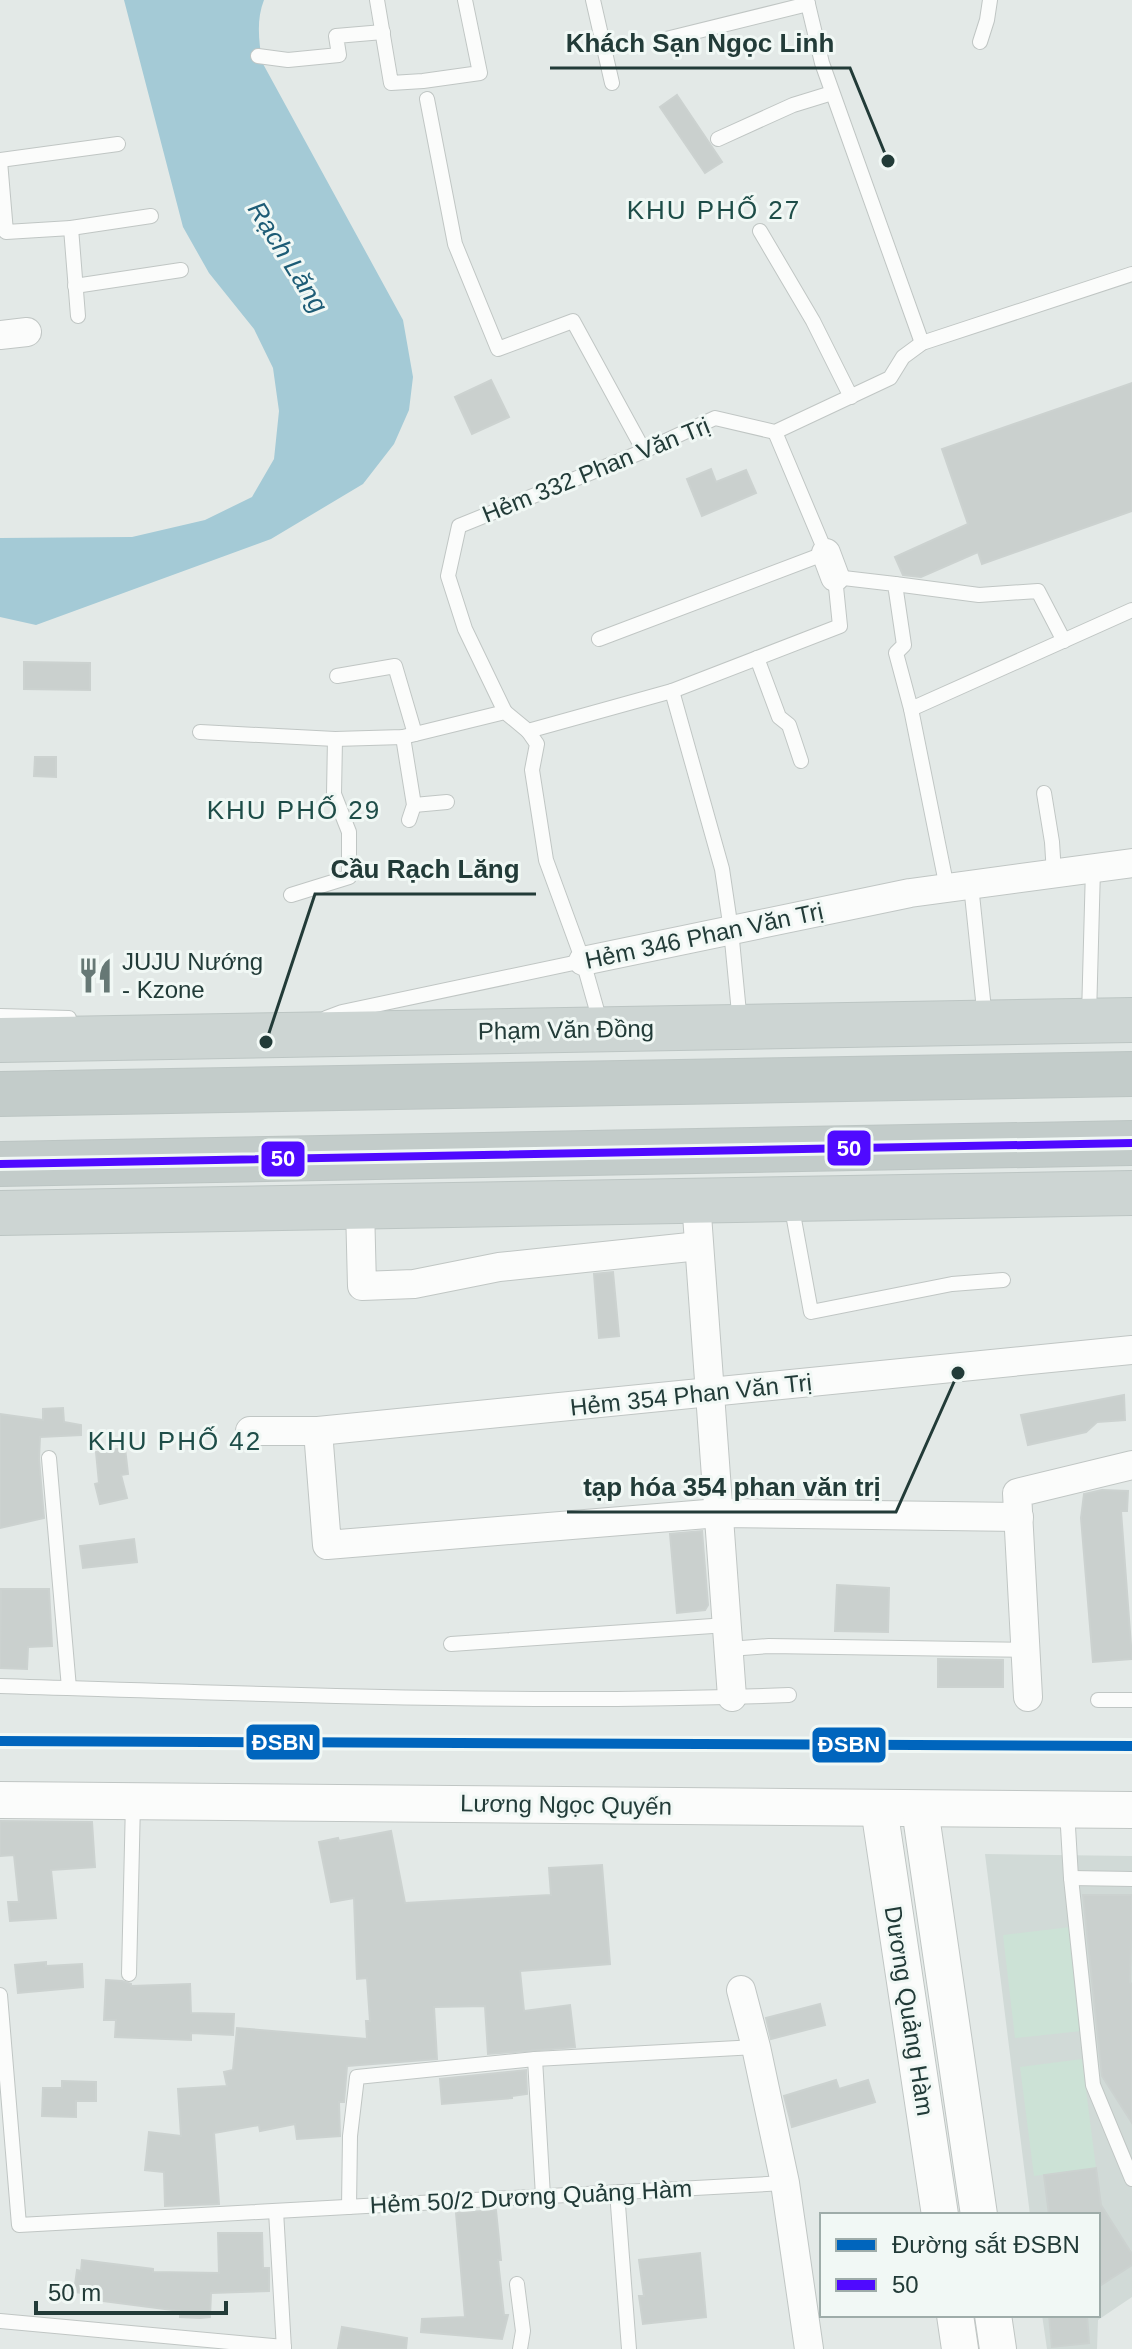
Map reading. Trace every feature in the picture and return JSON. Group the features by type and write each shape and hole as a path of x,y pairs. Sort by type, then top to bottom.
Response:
{"highway":[{"path":"0,1094 1132,1074"},
{"path":"0,1164 1132,1143"}],"main road":[{"name":"Phạm Văn Đồng","path":"0,1040 92,1027 281,1035 1132,1020"},
{"path":"360,1207 363,1157"},
{"path":"0,1213 1132,1193"}],"street":[{"name":"Hẻm 346 Phan Văn Trị","path":"583,961 910,893 1132,863"},
{"path":"696,1201 732,1697"},
{"path":"360,1207 362,1286 414,1284 499,1267 699,1246"},
{"name":"Hẻm 354 Phan Văn Trị","path":"250,1431 318,1431 1132,1350"},
{"path":"318,1431 327,1545 719,1513 1019,1517"},
{"path":"1028,1697 1017,1493 1132,1465"},
{"name":"Lương Ngọc Quyến","path":"0,1800 1132,1810"},
{"name":"Dương Quảng Hàm","path":"879,1808 940,2213"},
{"name":"Dương Quảng Hàm","path":"920,1809 979,2213"},
{"path":"741,1990 785,2183 809,2349"},
{"path":"955,2317 960,2349"},
{"path":"993,2317 998,2349"}],"lane":[{"path":"377,0 391,83 480,73 465,0"},
{"path":"593,0 612,83"},
{"path":"980,42 990,0"},
{"path":"662,40 807,2 832,93 922,343"},
{"path":"258,56 288,60 339,55 336,36 383,32"},
{"path":"718,139 793,105 832,93"},
{"path":"427,99 455,244 498,349 573,321 644,451"},
{"path":"118,144 0,160 6,232 71,228 151,216"},
{"path":"71,228 78,316"},
{"path":"760,231 813,321 851,397"},
{"path":"75,286 181,270"},
{"path":"528,731 672,691 840,626 831,565 775,432 890,378 903,357 922,343 1132,274"},
{"name":"Hẻm 332 Phan Văn Trị","path":"505,712 465,629 448,576 459,526 644,451 715,418 775,432"},
{"path":"599,639 831,565 895,584 979,595 1038,591 1064,641"},
{"path":"895,584 904,645 896,653 959,886 985,1023"},
{"path":"911,709 1132,610"},
{"path":"757,658 779,717 789,725 801,761"},
{"path":"337,676 395,666 409,736 412,812 447,802"},
{"path":"672,691 722,869 740,1027"},
{"path":"200,732 335,739 409,736 505,712 528,731 537,744 532,770 546,860 583,961 602,1029"},
{"path":"291,895 349,877 349,832 334,794 335,739"},
{"path":"1044,793 1054,874"},
{"path":"1089,1021 1093,868"},
{"name":"Hẻm 346 Phan Văn Trị","path":"281,1035 342,1012 583,961"},
{"path":"0,1016 92,1027"},
{"path":"790,1199 811,1312 952,1284 1003,1280"},
{"path":"49,1458 69,1688"},
{"path":"451,1644 728,1637 769,1646 1027,1650"},
{"path":"0,1686 481,1698 682,1699 789,1695"},
{"path":"1098,1700 1132,1700"},
{"path":"129,1974 133,1801"},
{"path":"1067,1810 1071,1878 1093,2085 1132,2179"},
{"path":"1071,1878 1132,1879"},
{"path":"0,1995 1,2014"},
{"name":"Hẻm 50/2 Dương Quảng Hàm","path":"1,2014 19,2225 785,2183"},
{"path":"349,2207 350,2136 357,2077 535,2059 756,2047"},
{"path":"535,2059 543,2196"},
{"path":"617,2192 629,2349"},
{"path":"0,2321 284,2348 276,2211"},
{"path":"517,2284 523,2331 520,2349"}],"shaded area":[{"path":"985,1854 1132,1856 1132,2297 1098,2320 1097,2349 1047,2349 1042,2317 1100,2317 1100,2213 1030,2213"}],"green space":[{"path":"1070,1927 1082,2031 1015,2038 1003,1935"},
{"path":"1082,2059 1096,2168 1034,2176 1020,2067"}],"water":[{"name":"Rạch Lăng","path":"124,0 264,0 259,23 262,62 403,320 413,377 409,410 394,444 363,484 271,539 36,625 0,617 0,538 132,537 205,520 252,497 274,459 279,411 273,368 254,329 209,273 183,227"}],"building":[{"path":"677,95 722,162 705,173 660,107"},
{"path":"491,380 509,417 472,434 455,397"},
{"path":"1132,383 1132,511 982,564 978,552 921,577 903,575 895,557 968,524 942,449"},
{"path":"711,469 716,482 746,470 756,493 702,516 687,479"},
{"path":"24,662 90,663 90,690 24,689"},
{"path":"35,757 56,757 56,777 34,776"},
{"path":"613,1272 619,1336 599,1338 594,1274"},
{"path":"1124,1395 1125,1420 1097,1422 1086,1432 1028,1445 1021,1415"},
{"path":"63,1408 64,1422 81,1425 81,1435 40,1437 44,1518 0,1528 0,1414 43,1420 43,1409"},
{"path":"125,1448 128,1474 121,1475 127,1498 100,1504 95,1484 99,1483 96,1452"},
{"path":"1102,1490 1128,1491 1127,1511 1121,1511 1132,1659 1093,1662 1081,1518 1084,1494"},
{"path":"702,1531 708,1605 705,1610 677,1613 670,1534"},
{"path":"134,1539 137,1562 83,1568 80,1546"},
{"path":"837,1585 889,1588 888,1632 835,1631"},
{"path":"1,1589 49,1589 52,1646 28,1647 27,1669 0,1668"},
{"path":"938,1659 1003,1660 1003,1687 938,1687"},
{"path":"0,1821 92,1822 95,1867 51,1870 56,1918 10,1921 8,1902 19,1902 14,1855 0,1856"},
{"path":"391,1831 405,1903 551,1895 549,1868 602,1865 610,1964 520,1971 524,2011 570,2005 575,2047 488,2054 485,2006 434,2007 437,2059 347,2066 344,2102 339,2102 340,2136 297,2139 295,2124 260,2131 259,2125 214,2133 219,2204 165,2206 164,2172 145,2170 149,2132 181,2136 178,2089 227,2086 224,2072 233,2070 237,2028 367,2039 366,2021 370,2021 367,1978 357,1979 354,1898 331,1902 319,1842"},
{"path":"1083,1895 1132,1895 1132,2123 1102,2076"},
{"path":"46,1962 46,1966 82,1964 83,1987 18,1993 15,1965"},
{"path":"106,1980 122,1981 131,1986 190,1984 191,2013 234,2014 233,2035 191,2033 191,2040 115,2037 116,2020 104,2020"},
{"path":"820,2004 825,2025 771,2039 766,2018"},
{"path":"526,2070 527,2094 442,2104 440,2079"},
{"path":"836,2080 839,2089 868,2080 875,2102 792,2127 784,2096"},
{"path":"62,2081 96,2082 96,2101 76,2101 76,2117 42,2116 43,2088 62,2088"},
{"path":"1096,2168 1101,2205 1132,2254 1132,2265 1100,2286 1100,2213 1049,2213 1044,2175"},
{"path":"496,2210 504,2315 508,2315 502,2339 421,2332 422,2319 465,2317 456,2213"},
{"path":"218,2233 262,2233 263,2268 269,2268 269,2291 211,2293 210,2317 200,2318 180,2317 180,2311 102,2301 103,2296 74,2292 77,2270 81,2271 82,2260 153,2269 153,2272 219,2273"},
{"path":"700,2253 706,2317 643,2324 639,2296 644,2296 639,2260"},
{"path":"1049,2317 1087,2317 1089,2343 1052,2347"},
{"path":"342,2327 407,2338 406,2349 338,2349"}],"rail line":[{"name":"ĐSBN","path":"0,1741 1132,1746"}],"transit line":[{"name":"50","path":"0,1164 1132,1143"}],"place":[{"name":"Khách Sạn Ngọc Linh","path":"888,161"},
{"name":"JUJU Nướng - Kzone","path":"96,976"},
{"name":"Cầu Rạch Lăng","path":"266,1042"},
{"name":"tạp hóa 354 phan văn trị","path":"958,1373"}],"district":[{"name":"KHU PHỐ 27","path":"714,210"},
{"name":"KHU PHỐ 29","path":"294,810"},
{"name":"KHU PHỐ 42","path":"175,1441"}]}
